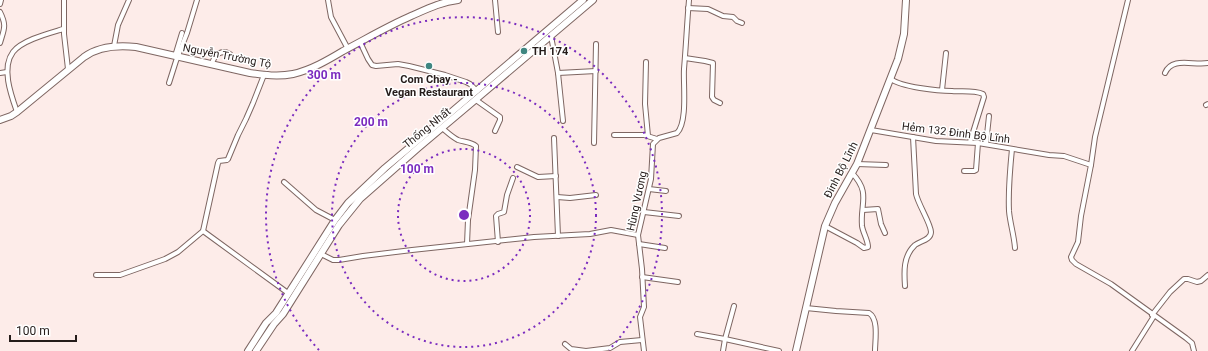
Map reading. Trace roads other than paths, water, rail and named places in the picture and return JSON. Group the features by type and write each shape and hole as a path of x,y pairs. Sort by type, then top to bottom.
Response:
{"main road":[{"name":"Nguyễn Trường Tộ","path":"0,120 17,112 68,69 96,50 114,46 136,47 242,71 264,75 280,75 302,71 325,61 424,9 458,0"},
{"name":"Thống Nhất","path":"248,351 266,323 276,313 288,293 296,287 321,254 343,220 360,199 394,168 476,100 490,84 580,4 593,0"},
{"name":"Đinh Bộ Lĩnh","path":"796,351 825,226 835,203 857,164 898,59 902,44 906,0"},
{"name":"Thống Nhất","path":"256,351 274,324 283,314 296,287 335,220 348,203 411,145 476,91 490,84 551,36 580,4"}],"street":[{"path":"0,4 1,0"},
{"path":"64,0 64,29 68,69"},
{"path":"114,46 118,25 129,0"},
{"path":"177,56 187,33 197,0"},
{"path":"328,0 330,17 348,49"},
{"path":"495,0 498,32"},
{"path":"614,135 638,135 657,139 663,136 676,134 680,131 685,98 684,75 689,0"},
{"path":"1128,0 1095,137 1078,238 1071,257 1076,264 1111,284 1190,341 1194,351"},
{"path":"688,8 708,9 723,16 733,17 742,23"},
{"path":"0,12 5,22 0,43"},
{"path":"17,112 7,72 11,55 17,48 38,37 64,29"},
{"path":"169,83 182,33"},
{"path":"551,36 558,73 563,121"},
{"path":"360,42 372,65 403,65 432,72 466,82 476,91"},
{"path":"594,143 596,44"},
{"path":"212,64 213,59 218,54 224,52 230,54"},
{"path":"942,90 946,53"},
{"path":"685,58 713,63 712,97 720,103"},
{"path":"646,62 645,104 648,136"},
{"path":"1165,73 1169,66 1176,63 1208,63"},
{"path":"558,73 596,71"},
{"path":"0,72 7,72"},
{"path":"96,275 120,275 165,259 181,249 203,231 218,163 228,159 264,75"},
{"path":"891,79 902,85 981,93 984,96 970,142"},
{"path":"476,100 500,117 495,131"},
{"path":"986,144 989,116"},
{"path":"442,128 459,140 474,144 476,146 467,244"},
{"name":"Hẻm 132 Đinh Bộ Lĩnh","path":"870,130 936,141 970,142 1064,156 1091,165"},
{"path":"905,286 904,266 910,251 915,245 929,237 931,233 930,227 916,194 913,137"},
{"path":"554,138 558,236"},
{"name":"Hùng Vương","path":"644,351 640,317 644,307 638,234 652,172 653,146 657,139"},
{"path":"964,171 976,170 978,143"},
{"path":"1012,149 1009,179 1009,214 1015,248"},
{"path":"857,164 886,165"},
{"path":"517,167 538,177 556,176"},
{"path":"825,226 864,248 868,247 862,226 862,188 859,181 852,173"},
{"path":"498,242 496,216 504,212 507,195 513,178"},
{"path":"284,182 316,210 335,220"},
{"path":"649,189 666,191"},
{"path":"557,197 570,198 596,195"},
{"path":"863,210 878,209 884,233"},
{"path":"644,212 679,216"},
{"path":"321,254 333,260 339,260 467,244 498,242 534,237 590,234 614,230 638,234"},
{"path":"203,231 288,293"},
{"path":"639,244 665,248"},
{"path":"1132,351 1153,315 1170,292 1184,279 1188,278 1197,282 1201,281 1208,275"},
{"path":"642,277 678,282"},
{"path":"723,351 734,306"},
{"path":"806,308 869,313 874,317 875,321 875,351"},
{"path":"697,334 779,351"},
{"path":"564,344 572,349 586,351 610,348 620,342 642,340"}],"place":[{"name":"TH 174","path":"524,51"},
{"name":"Com Chay - Vegan Restaurant","path":"429,66"}]}
